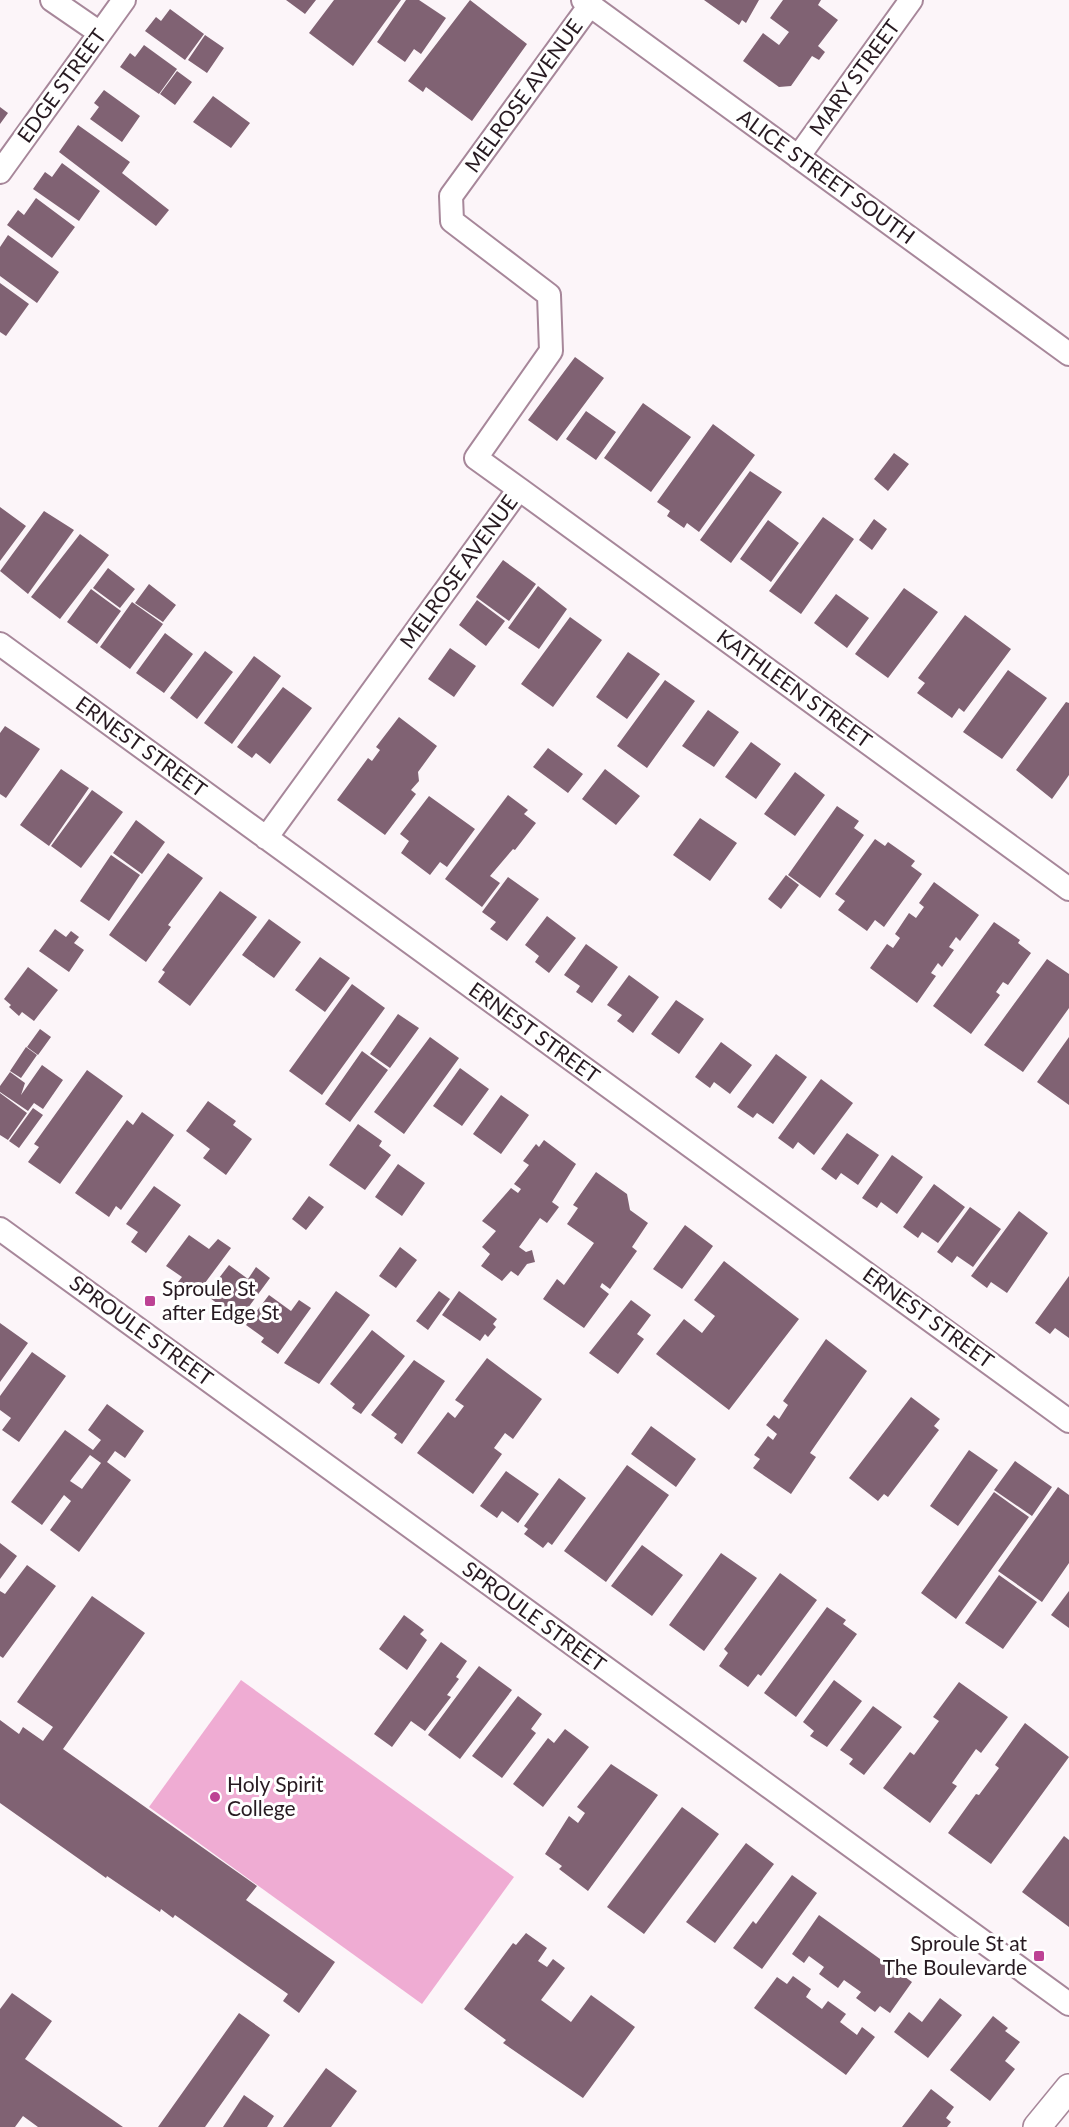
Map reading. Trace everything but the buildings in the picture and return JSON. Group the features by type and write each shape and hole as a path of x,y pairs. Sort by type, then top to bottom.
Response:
{"street":[{"path":"52,0 100,33"},
{"name":"EDGE STREET","path":"0,172 124,0"},
{"name":"MARY STREET","path":"798,157 911,0"},
{"name":"ALICE STREET SOUTH","path":"586,3 1069,354"},
{"name":"MELROSE AVENUE","path":"266,838 519,489 476,458 551,351 549,295 452,220 451,196 586,3"},
{"name":"KATHLEEN STREET","path":"519,489 1069,889"},
{"name":"ERNEST STREET","path":"0,644 1069,1420"},
{"name":"SPROULE STREET","path":"0,1229 1069,2004"},
{"path":"1037,2127 1069,2088"}],"shaded area":[{"path":"241,1680 514,1877 422,2004 149,1807"}],"place":[{"name":"Sproule St after Edge St","path":"150,1301"},
{"name":"Holy Spirit College","path":"215,1797"},
{"name":"Sproule St at The Boulevarde","path":"1039,1956"}]}
